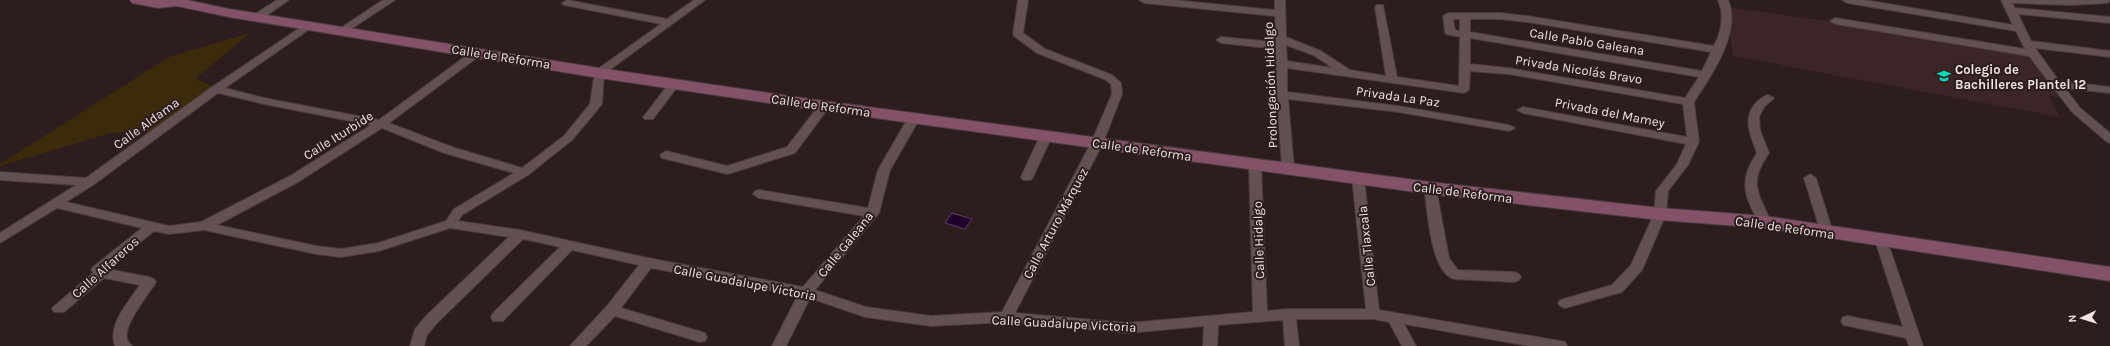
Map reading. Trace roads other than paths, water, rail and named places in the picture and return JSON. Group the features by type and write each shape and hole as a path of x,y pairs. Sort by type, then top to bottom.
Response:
{"main road":[{"name":"Calle de Reforma","path":"137,0 158,4 177,1 256,18 478,52 599,73 824,106 1430,188 1660,214 1765,222 1827,233 1881,240 2109,276"}],"street":[{"path":"256,18 284,0"},
{"path":"341,31 390,0"},
{"path":"450,224 458,212 524,172 568,138 596,104 599,73 667,22 700,0"},
{"name":"Calle Arturo Márquez","path":"1006,317 1097,143 1117,94 1116,83 1108,76 1041,51 1018,34 1023,0"},
{"path":"1144,0 1281,14"},
{"name":"Prolongación Hidalgo","path":"1280,0 1282,95 1288,168"},
{"path":"1565,303 1617,289 1637,267 1660,214 1662,191 1682,165 1692,142 1688,102 1706,75 1726,32 1726,7 1723,0"},
{"path":"1847,0 1872,2 1913,11 2021,29"},
{"path":"1904,0 1913,11"},
{"path":"2006,0 2108,0"},
{"path":"2006,0 2030,48 2056,84 2076,110 2110,139"},
{"path":"567,3 667,22"},
{"path":"1380,7 1392,80"},
{"path":"2012,11 2110,20"},
{"name":"Calle Pablo Galeana","path":"1465,16 1448,16 1450,32 1580,52 1706,75"},
{"path":"1282,64 1464,90 1463,35 1465,16 1501,16 1527,19 1717,50"},
{"path":"1835,21 2030,48 2110,54"},
{"name":"Calle Aldama","path":"0,239 57,204 89,182 216,89 307,26"},
{"path":"1220,40 1281,42 1317,53 1350,74"},
{"name":"Calle Iturbide","path":"204,226 294,179 381,124 478,52"},
{"name":"Privada Nicolás Bravo","path":"1464,67 1508,71 1688,102"},
{"path":"649,117 674,84"},
{"path":"2056,84 2110,90"},
{"path":"216,89 264,101 381,124 448,150 524,172"},
{"name":"Privada La Paz","path":"1282,95 1398,109 1509,128"},
{"path":"1765,222 1749,184 1750,172 1763,153 1752,122 1756,107 1768,98"},
{"path":"666,155 727,170 791,150 824,106"},
{"name":"Privada del Mamey","path":"1523,110 1692,142"},
{"name":"Calle Galeana","path":"779,346 806,292 874,213 884,170 914,118"},
{"path":"1027,177 1046,136"},
{"name":"Calle Hidalgo","path":"1255,164 1260,317"},
{"path":"0,176 89,182"},
{"name":"Calle Tlaxcala","path":"1358,178 1373,314"},
{"path":"1810,178 1827,233"},
{"path":"1430,188 1442,258 1447,267 1454,274 1514,277"},
{"path":"759,194 874,213"},
{"name":"Calle Guadalupe Victoria","path":"57,204 169,230 204,226 316,250 341,253 379,247 450,224 520,234 648,263 806,292 865,312 931,321 1006,317 1128,328 1211,322 1289,314 1373,314 1560,346"},
{"name":"Calle Alfareros","path":"59,308 102,273 98,270 152,226"},
{"path":"417,346 420,333 520,234"},
{"path":"1881,240 1914,340"},
{"path":"498,317 570,245"},
{"path":"577,346 612,310 648,263"},
{"path":"102,273 148,282 128,313 120,331 121,344 125,346"},
{"path":"612,310 700,337"},
{"path":"1289,314 1292,346"},
{"path":"1393,317 1409,346"},
{"path":"1848,321 1914,340"},
{"path":"1210,346 1211,322"}],"place":[{"name":"Colegio de Bachilleres Plantel 12","path":"1944,76"}]}
